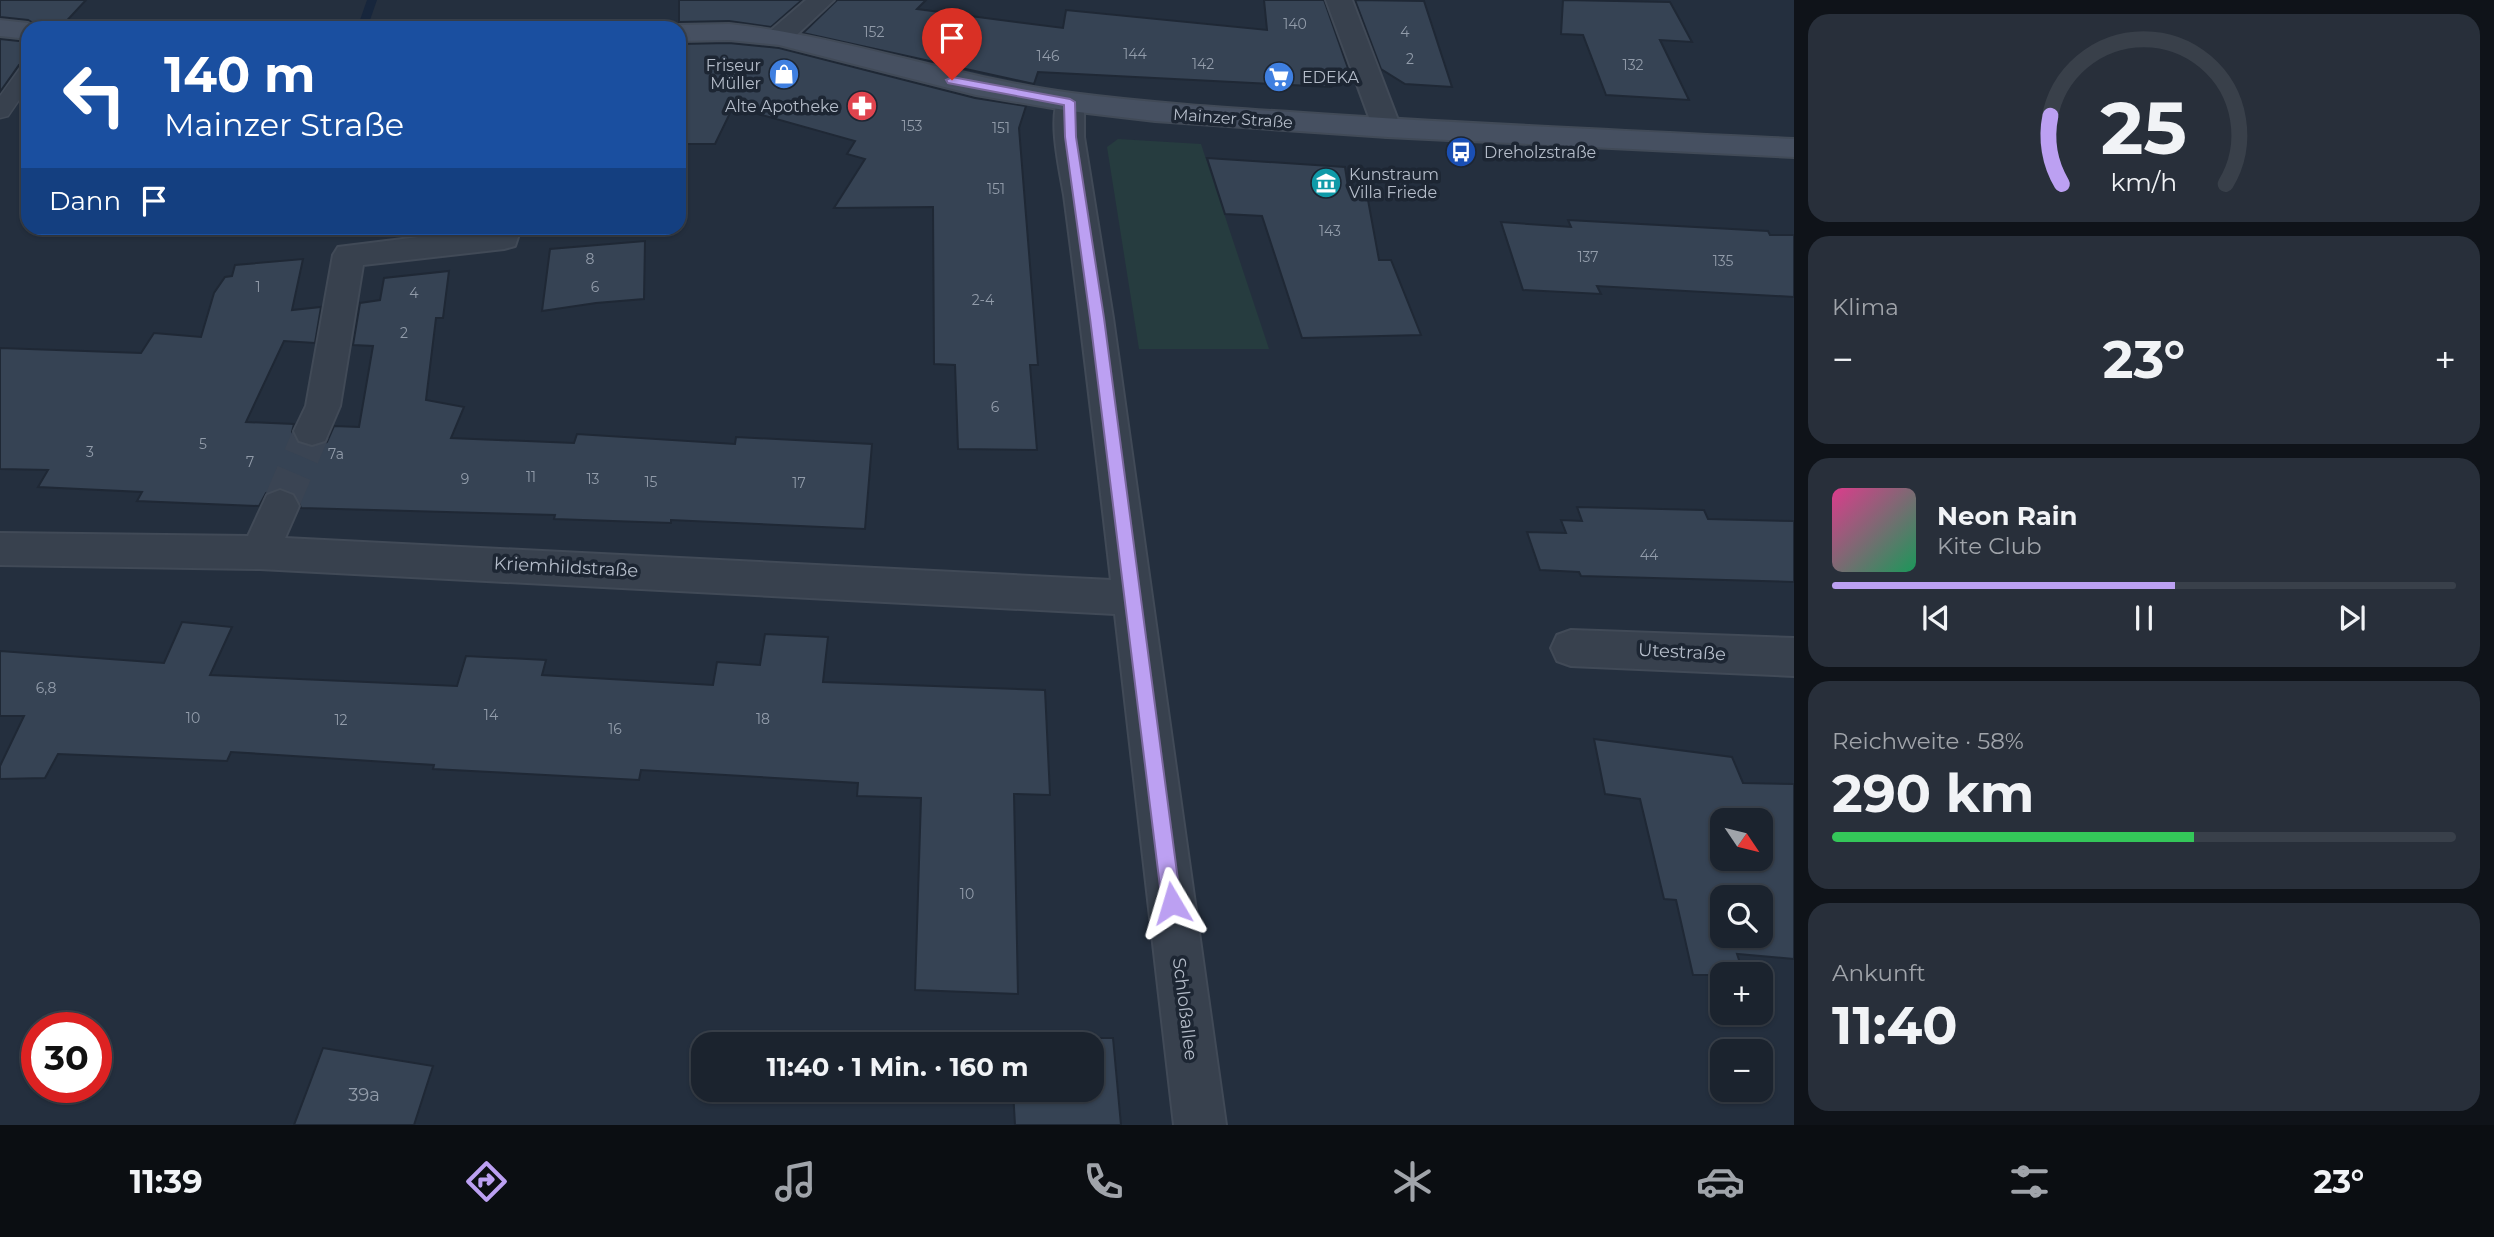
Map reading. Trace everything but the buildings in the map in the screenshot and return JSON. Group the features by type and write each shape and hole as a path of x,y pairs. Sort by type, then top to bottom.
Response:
{"street":[{"path":"779,37 821,0"},
{"path":"1339,0 1387,128"},
{"path":"0,28 21,30"},
{"name":"Mainzer Straße","path":"686,33 729,32 779,37 976,86 1070,102 1155,112 1387,128 1794,148"},
{"name":"Schloßallee","path":"1070,102 1070,137 1097,318 1200,1125"},
{"path":"312,431 323,406 348,255 504,238 505,235"},
{"path":"260,553 280,506"},
{"name":"Kriemhildstraße","path":"0,549 260,553 1132,598"},
{"name":"Utestraße","path":"1571,648 1794,657"}],"lane":[{"path":"0,111 21,82"}],"green space":[{"path":"1118,139 1201,144 1269,349 1139,349 1107,147"}],"waterway":[{"path":"365,20 372,0"}],"tunnel":[{"path":"280,506 312,431"}],"place":[{"name":"Friseur Müller","path":"784,74"},
{"name":"EDEKA","path":"1279,77"},
{"name":"Alte Apotheke","path":"862,106"},
{"name":"Dreholzstraße","path":"1461,152"},
{"name":"Kunstraum Villa Friede","path":"1326,183"}],"route":[{"path":"952,80 1070,102 1070,137 1097,318 1172,903"}]}
